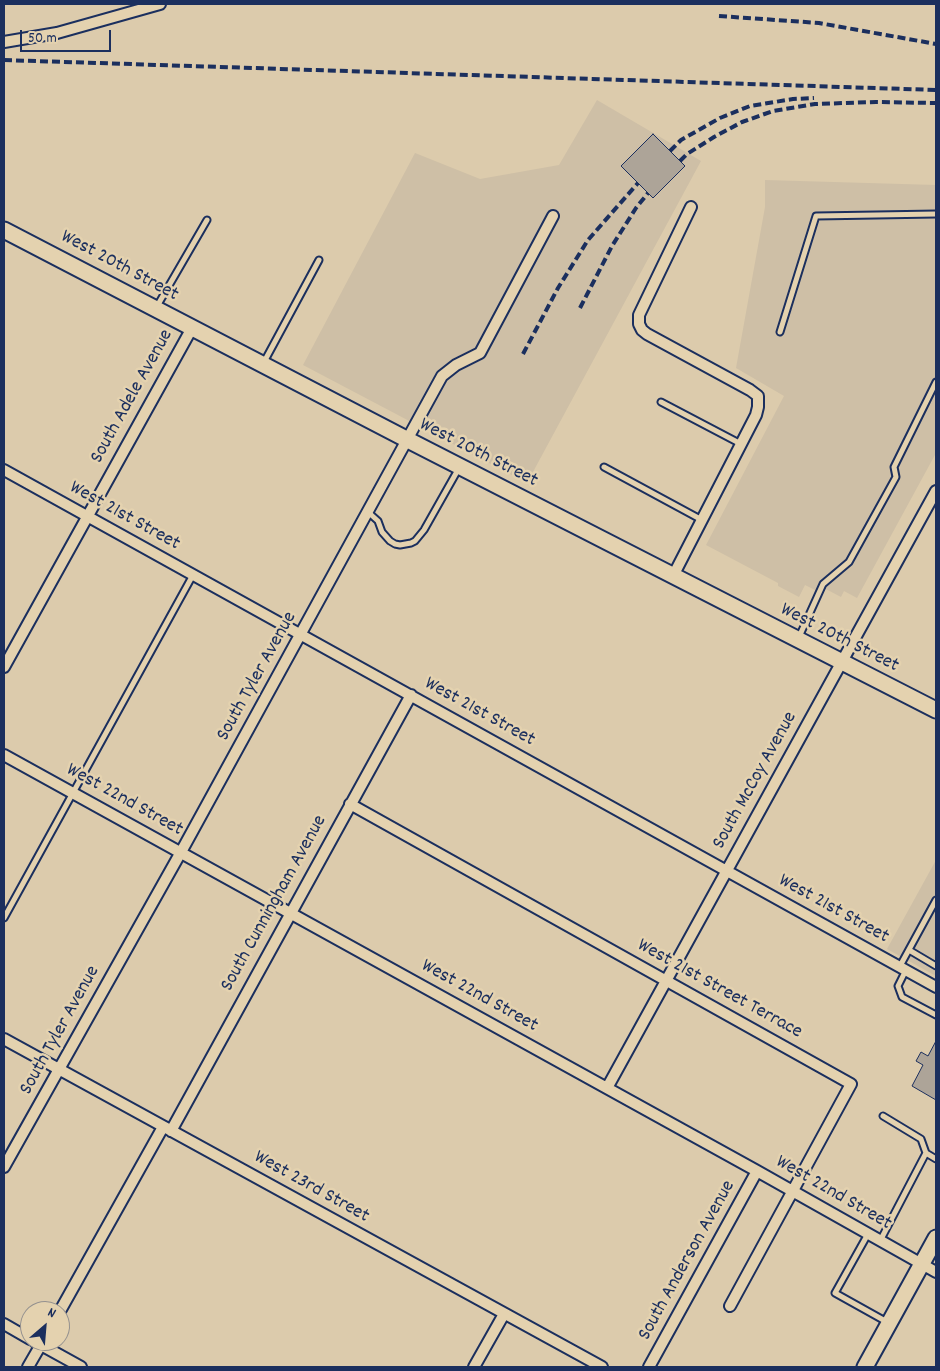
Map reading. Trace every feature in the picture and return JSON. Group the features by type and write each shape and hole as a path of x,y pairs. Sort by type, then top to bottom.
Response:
{"main road":[{"name":"West 20th Street","path":"4,230 459,467 936,710"},
{"path":"866,1367 936,1238"}],"street":[{"path":"4,42 57,33 160,4"},
{"path":"673,576 741,445 758,407 758,396 750,390 646,334 638,320 638,315 691,207"},
{"name":"South Tyler Avenue","path":"4,1167 181,852 442,376 456,365 480,353 553,216"},
{"name":"South Adele Avenue","path":"4,667 192,328"},
{"name":"West 21st Street","path":"4,470 936,987"},
{"name":"South McCoy Avenue","path":"607,1088 936,491"},
{"name":"South Cunningham Avenue","path":"66,1301 167,1129 411,695"},
{"name":"West 22nd Street","path":"4,755 936,1272"},
{"name":"West 21st Street Terrace","path":"350,804 851,1084 730,1306"},
{"name":"West 23rd Street","path":"4,1039 602,1367"},
{"name":"South Anderson Avenue","path":"649,1367 757,1171"},
{"path":"474,1367 504,1314"},
{"path":"4,1324 20,1333"},
{"path":"28,1367 35,1351"},
{"path":"54,1351 81,1367"}],"lane":[{"path":"780,332 816,216 936,214"},
{"path":"156,309 207,220"},
{"path":"263,365 320,260"},
{"path":"797,640 823,584 849,562 896,476 894,467 936,382"},
{"path":"661,402 741,445"},
{"path":"368,512 378,520 382,532 390,541 400,545 411,543 424,530 459,467"},
{"path":"604,467 702,520"},
{"path":"4,918 193,575"},
{"path":"936,900 908,950 898,986 902,997 936,1016"},
{"path":"908,950 936,966"},
{"path":"883,1116 921,1138 926,1153 936,1158"},
{"path":"880,1240 926,1153"},
{"path":"868,1234 835,1293 889,1323"}],"shaded area":[{"path":"597,100 701,161 527,483 303,365 415,153 480,179 559,165"},
{"path":"765,180 936,185 936,453 857,598 844,591 841,597 820,586 817,591 805,585 799,597 778,586 778,583 706,545 784,396 736,368 765,207"},
{"path":"936,860 936,976 887,949"}],"building":[{"path":"653,134 685,166 653,198 621,166"},
{"path":"936,1041 936,1100 912,1086 923,1065 916,1061 921,1052 928,1056"}],"railway":[{"path":"719,16 819,23 936,44"},
{"path":"4,60 936,90"},
{"path":"670,151 681,140 720,118 750,106 793,99 814,98"},
{"path":"680,161 687,154 714,137 742,122 773,111 815,104 936,103"},
{"path":"523,354 558,288 588,240 638,183"},
{"path":"580,308 612,246 648,193"}]}
